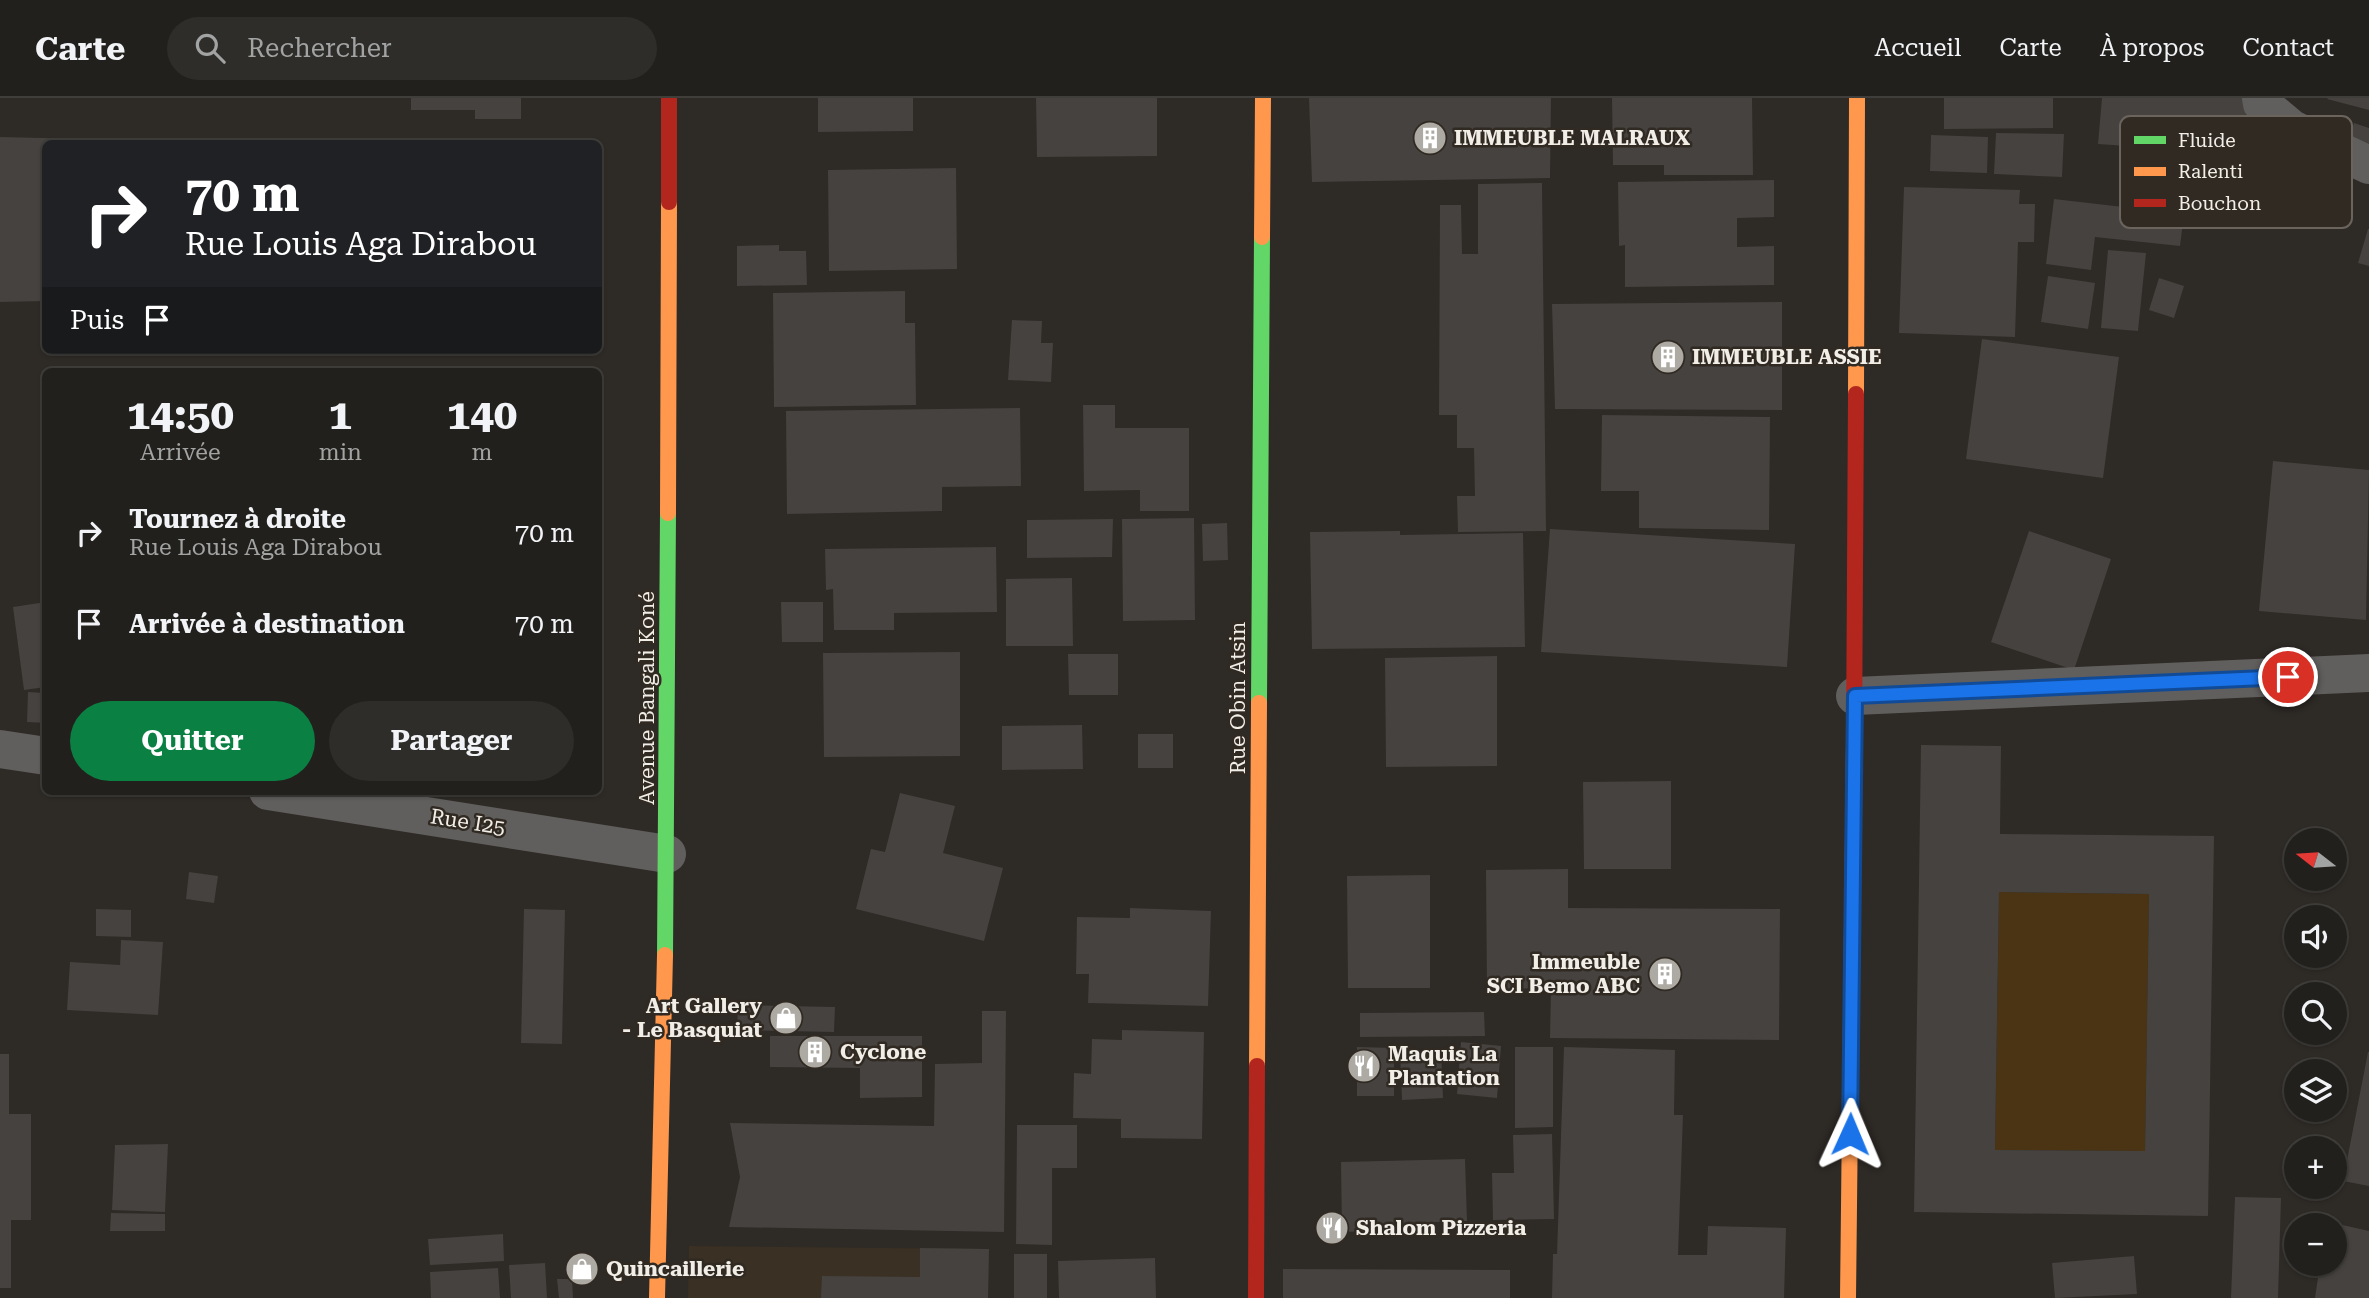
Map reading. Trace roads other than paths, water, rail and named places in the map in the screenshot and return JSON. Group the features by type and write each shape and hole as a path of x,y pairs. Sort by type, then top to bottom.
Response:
{"street":[{"name":"Avenue Bangali Koné","path":"656,1298 667,854 668,98"},
{"name":"Rue Obin Atsin","path":"1255,1298 1263,98"},
{"path":"1848,1298 1855,696 1857,98"},
{"path":"2261,98 2262,104 2276,116"},
{"path":"2352,157 2369,165"},
{"path":"1855,696 2369,673"},
{"path":"0,749 42,755"},
{"name":"Rue I25","path":"293,795 667,854"},
{"path":"639,1281 657,1237"}],"place":[{"name":"IMMEUBLE MALRAUX","path":"1430,138"},
{"name":"IMMEUBLE ASSIE","path":"1668,357"},
{"name":"Immeuble SCI Bemo ABC","path":"1665,974"},
{"name":"Art Gallery - Le Basquiat","path":"786,1018"},
{"name":"Cyclone","path":"815,1052"},
{"name":"Maquis La Plantation","path":"1364,1066"},
{"name":"Shalom Pizzeria","path":"1332,1228"},
{"name":"Quincaillerie","path":"582,1269"}]}
